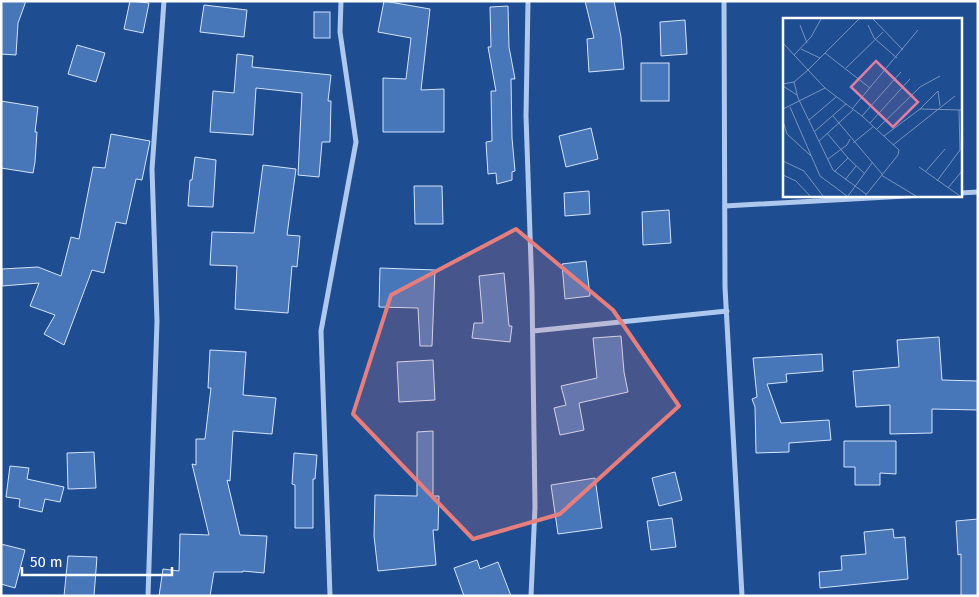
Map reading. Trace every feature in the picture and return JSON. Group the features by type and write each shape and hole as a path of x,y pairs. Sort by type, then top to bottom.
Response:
{"street":[{"path":"148,596 158,321 152,169 164,1"},
{"path":"330,596 321,331 356,142 340,32 341,1"},
{"path":"528,1 526,116 533,330 535,507 531,596"},
{"path":"724,1 727,311 742,596"},
{"path":"962,193 978,192"},
{"path":"725,206 906,196"},
{"path":"533,330 727,311"}],"highlighted area":[{"path":"516,229 613,310 679,406 560,514 473,539 353,414 391,295"}],"building":[{"path":"1,1 26,1 18,23 16,55 1,54"},
{"path":"130,1 149,3 143,33 124,29"},
{"path":"384,1 430,9 421,90 444,89 444,132 383,132 383,78 406,79 411,38 378,32"},
{"path":"585,1 614,1 621,37 624,69 589,72 587,39 594,38"},
{"path":"204,5 247,10 244,37 200,32"},
{"path":"508,6 509,47 515,79 511,79 512,138 515,171 512,172 512,180 497,184 496,173 488,174 486,142 492,141 491,91 496,91 488,47 491,47 490,7"},
{"path":"314,12 330,12 330,38 314,38"},
{"path":"685,20 687,54 661,56 660,22"},
{"path":"77,45 105,53 96,82 68,74"},
{"path":"237,54 253,56 252,67 331,75 328,101 331,101 330,142 322,142 319,177 298,175 302,93 256,88 253,135 210,132 213,91 234,93"},
{"path":"641,63 669,63 669,101 641,101"},
{"path":"1,101 38,107 33,173 1,168"},
{"path":"591,128 598,159 566,167 559,136"},
{"path":"111,134 150,141 142,180 136,179 126,224 116,222 104,273 92,270 64,345 44,334 55,315 30,306 39,283 2,286 2,269 38,267 61,276 71,237 79,239 93,167 105,168"},
{"path":"195,157 216,160 213,207 188,206 190,180 192,180"},
{"path":"263,165 296,169 287,235 300,236 297,267 292,266 288,313 235,309 237,266 210,265 212,232 254,233"},
{"path":"414,186 442,186 443,224 415,224"},
{"path":"589,191 590,214 565,216 564,193"},
{"path":"669,210 671,243 643,245 642,212"},
{"path":"586,261 590,296 565,299 562,264"},
{"path":"380,268 435,270 432,346 420,346 418,308 379,307"},
{"path":"504,273 509,326 512,326 510,342 472,338 474,323 483,323 479,276"},
{"path":"621,336 628,392 579,403 584,430 560,435 554,408 566,405 561,386 597,378 593,338"},
{"path":"939,337 942,380 978,381 978,410 932,409 932,433 890,434 890,405 856,407 853,371 899,367 897,340"},
{"path":"210,350 246,352 243,395 276,398 272,434 233,431 230,481 227,480 240,535 267,536 264,573 243,571 214,572 210,596 159,596 163,569 179,571 180,534 209,535 192,464 196,465 196,439 205,439 211,388 208,388"},
{"path":"822,354 823,371 786,374 787,382 767,384 781,423 829,420 831,440 789,443 789,452 756,453 755,407 752,399 757,397 753,358"},
{"path":"433,360 435,400 399,402 397,362"},
{"path":"433,431 433,496 439,496 438,530 433,530 436,565 378,571 374,536 375,495 417,496 417,432"},
{"path":"844,441 896,441 896,474 880,473 880,485 855,485 855,467 844,467"},
{"path":"94,452 96,488 68,489 67,453"},
{"path":"294,453 317,455 315,479 313,479 313,528 295,528 295,485 292,484"},
{"path":"10,466 29,468 27,479 64,487 60,502 45,499 42,512 19,507 20,499 6,497"},
{"path":"675,472 682,500 659,506 652,478"},
{"path":"595,478 602,528 558,534 551,485"},
{"path":"672,518 676,547 651,550 647,521"},
{"path":"978,519 978,596 961,596 961,554 958,555 956,521"},
{"path":"893,529 894,538 905,537 908,579 820,588 819,572 842,570 841,556 866,554 864,532"},
{"path":"1,544 25,550 15,588 1,584"},
{"path":"68,556 97,557 94,596 64,596"},
{"path":"477,560 480,569 498,562 511,596 464,596 454,568"}]}
